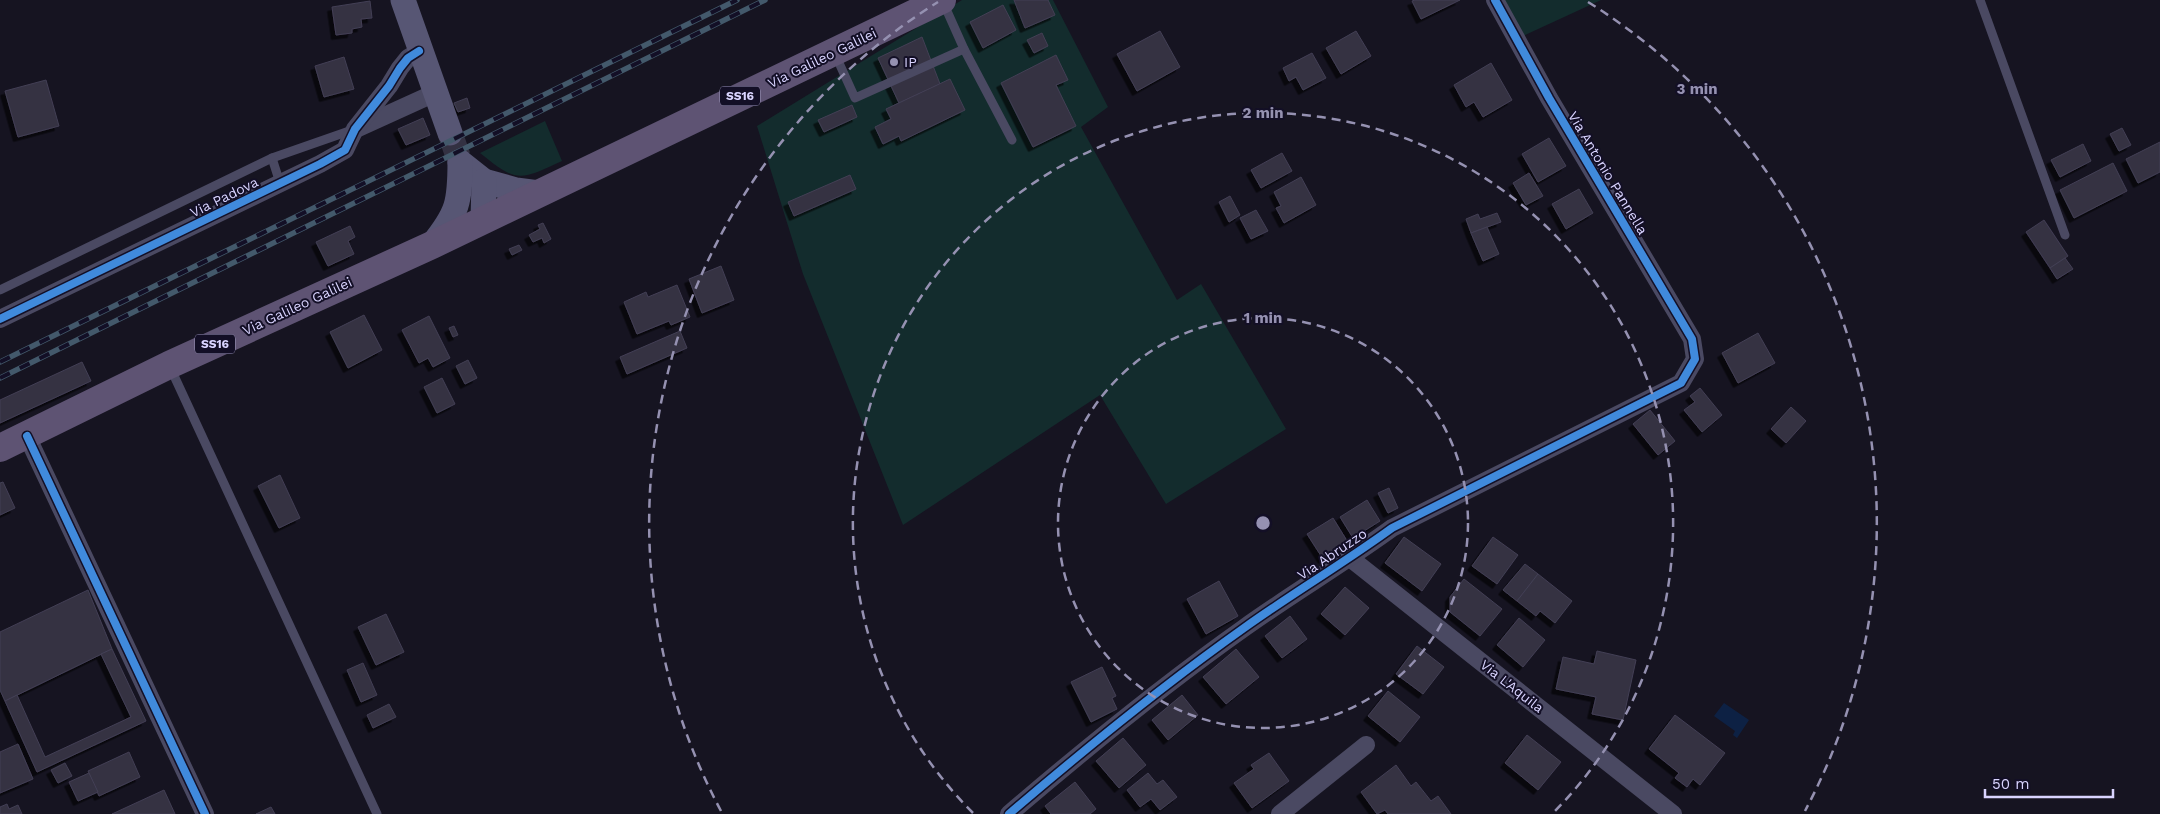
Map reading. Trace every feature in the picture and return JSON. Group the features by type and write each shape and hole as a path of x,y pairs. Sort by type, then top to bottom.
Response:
{"main road":[{"name":"Via Galileo Galilei","path":"539,193 942,0"},
{"name":"SS16","path":"432,245 539,193"},
{"name":"Via Galileo Galilei","path":"0,448 169,365 432,245"}],"street":[{"path":"403,0 419,51 450,133"},
{"name":"Via Antonio Pannella","path":"1495,0 1548,98 1692,339 1695,359"},
{"name":"Via Padova","path":"0,320 345,150 355,129 389,86 400,68 419,51"},
{"path":"355,129 435,93"},
{"path":"432,245 452,221 460,191 460,162 484,180 516,190 539,193"},
{"path":"483,219 484,180"},
{"path":"460,191 483,219"},
{"name":"Via Abruzzo","path":"1009,814 1095,740 1229,639 1392,528 1681,382 1695,359"},
{"path":"27,436 205,814"},
{"name":"Via L'Aquila","path":"1350,558 1673,814"},
{"path":"1280,814 1366,745"}],"lane":[{"path":"942,0 964,49 1012,140"},
{"path":"1980,0 2066,236"},
{"path":"834,52 854,98 964,49"},
{"path":"0,290 272,158 355,129"},
{"path":"272,158 280,183"},
{"path":"169,365 377,814"}],"green space":[{"path":"962,0 1053,0 1108,107 1081,127 1177,300 1201,284 1286,429 1166,504 1100,395 903,525 803,274 757,126"},
{"path":"1502,0 1601,0 1523,36"},
{"path":"545,121 562,161 536,172 519,176 502,170 480,153"}],"water":[{"path":"1724,703 1749,720 1737,738 1733,735 1735,731 1714,716"}],"building":[{"path":"1014,0 1048,0 1055,15 1025,28"},
{"path":"1460,0 1421,19 1412,1"},
{"path":"370,1 372,18 361,19 362,27 352,29 352,33 336,35 332,7"},
{"path":"1003,5 1016,30 983,48 970,22"},
{"path":"1160,31 1180,67 1137,91 1117,54"},
{"path":"1356,31 1371,56 1341,74 1326,48"},
{"path":"1042,33 1048,46 1034,53 1027,40"},
{"path":"922,37 940,84 899,103 878,58"},
{"path":"1312,53 1326,78 1303,90 1296,77 1289,81 1283,68"},
{"path":"1056,55 1068,80 1056,85 1076,126 1033,147 1001,83"},
{"path":"344,57 354,89 324,97 315,66"},
{"path":"1491,63 1512,100 1483,117 1474,102 1466,107 1454,85"},
{"path":"950,79 965,110 901,141 899,136 883,144 875,127 891,119 886,109"},
{"path":"46,80 59,126 18,137 5,91"},
{"path":"467,98 470,108 458,112 454,103"},
{"path":"852,105 857,117 824,132 818,120"},
{"path":"423,118 430,135 406,145 398,129"},
{"path":"2122,128 2131,145 2119,151 2110,134"},
{"path":"1549,138 1566,166 1538,182 1522,154"},
{"path":"2160,142 2160,172 2138,183 2126,159"},
{"path":"2083,144 2091,161 2060,177 2051,160"},
{"path":"1282,153 1292,171 1261,188 1251,170"},
{"path":"2113,163 2127,191 2074,218 2060,190"},
{"path":"1529,173 1543,196 1526,205 1513,183"},
{"path":"850,175 856,189 794,216 788,202"},
{"path":"1301,177 1316,205 1284,223 1276,208 1281,206 1274,192"},
{"path":"1579,189 1593,213 1566,229 1552,204"},
{"path":"1230,196 1240,215 1229,222 1219,202"},
{"path":"1256,210 1268,231 1251,239 1240,218"},
{"path":"1497,213 1501,222 1471,233 1466,219 1478,214 1480,219"},
{"path":"2044,220 2068,256 2050,268 2026,232"},
{"path":"543,223 551,239 544,243 542,238 533,242 529,235 540,229 538,225"},
{"path":"350,226 355,237 348,241 354,254 328,266 316,242"},
{"path":"1487,227 1499,254 1483,261 1471,233"},
{"path":"519,245 522,250 512,255 509,249"},
{"path":"2065,258 2073,269 2057,279 2050,268"},
{"path":"721,266 734,300 702,313 689,279"},
{"path":"677,285 690,317 671,325 669,321 637,334 624,302 646,292 648,297"},
{"path":"364,315 382,350 348,368 330,332"},
{"path":"429,316 450,358 433,367 428,358 419,363 402,330"},
{"path":"454,326 458,335 453,337 449,328"},
{"path":"680,331 687,348 627,374 620,357"},
{"path":"1758,333 1775,363 1738,383 1722,353"},
{"path":"468,360 477,378 465,384 456,366"},
{"path":"82,362 91,381 0,423 0,400"},
{"path":"442,378 455,404 437,413 424,387"},
{"path":"1700,388 1722,415 1702,432 1684,410 1695,402 1690,396"},
{"path":"1791,407 1806,421 1786,443 1771,429"},
{"path":"1650,410 1675,441 1658,455 1633,424"},
{"path":"280,475 300,518 279,528 258,486"},
{"path":"3,482 15,508 0,515 0,483"},
{"path":"1389,488 1398,508 1388,513 1378,493"},
{"path":"1367,500 1380,521 1353,538 1340,517"},
{"path":"1333,518 1349,544 1323,559 1307,534"},
{"path":"1404,537 1441,564 1422,591 1385,563"},
{"path":"1493,537 1518,555 1497,584 1472,566"},
{"path":"1525,564 1538,574 1517,601 1503,590"},
{"path":"1538,574 1572,601 1555,623 1540,611 1536,616 1517,601"},
{"path":"1464,579 1502,609 1480,636 1450,612 1450,597"},
{"path":"1219,581 1238,616 1206,634 1187,599"},
{"path":"1345,587 1369,608 1345,635 1321,614"},
{"path":"88,590 112,649 5,701 0,690 0,632"},
{"path":"386,614 404,652 376,665 358,627"},
{"path":"1290,616 1307,639 1282,658 1265,636"},
{"path":"1519,618 1545,640 1523,667 1497,645"},
{"path":"1417,646 1444,667 1423,694 1396,674"},
{"path":"112,649 146,721 37,772 5,701 17,695 45,757 131,717 101,654"},
{"path":"1236,649 1259,677 1226,704 1203,677"},
{"path":"1597,651 1636,660 1623,720 1592,714 1596,697 1556,689 1563,657 1594,664"},
{"path":"363,663 377,695 361,702 347,670"},
{"path":"1102,667 1116,696 1112,698 1117,709 1091,722 1071,682"},
{"path":"1388,691 1420,717 1400,742 1368,716"},
{"path":"1182,695 1198,715 1168,740 1152,720"},
{"path":"389,704 396,717 373,728 367,715"},
{"path":"1675,715 1725,753 1700,785 1693,779 1687,787 1675,778 1679,773 1649,749"},
{"path":"1527,735 1561,762 1538,790 1505,763"},
{"path":"1123,738 1146,765 1119,788 1096,761"},
{"path":"18,744 33,779 0,793 0,752"},
{"path":"129,752 140,777 99,796 88,771"},
{"path":"1269,753 1289,781 1252,808 1234,783 1254,769 1251,765"},
{"path":"65,763 72,776 58,783 51,770"},
{"path":"1396,765 1411,786 1416,782 1431,801 1438,796 1451,814 1388,814 1385,810 1377,814 1361,792"},
{"path":"89,773 98,792 78,801 69,782"},
{"path":"1148,773 1157,784 1163,780 1177,797 1160,810 1151,799 1140,807 1127,790"},
{"path":"1075,782 1096,809 1090,814 1051,814 1045,806"},
{"path":"164,790 175,814 112,814"},
{"path":"7,804 9,809 18,805 22,814 0,814 0,807"},
{"path":"271,807 275,814 256,814"}],"tunnel":[{"path":"450,133 460,162"}],"railway":[{"path":"0,362 737,0"},
{"path":"0,378 765,0"}],"cycle path":[{"path":"1009,814 1183,672 1262,615 1392,528 1681,383 1695,359 1692,339 1549,98 1495,0"},
{"path":"0,319 320,164 345,150 355,129 389,86 400,68 408,58 419,51"},
{"path":"27,436 205,814"}],"place":[{"name":"IP","path":"894,62"}]}
